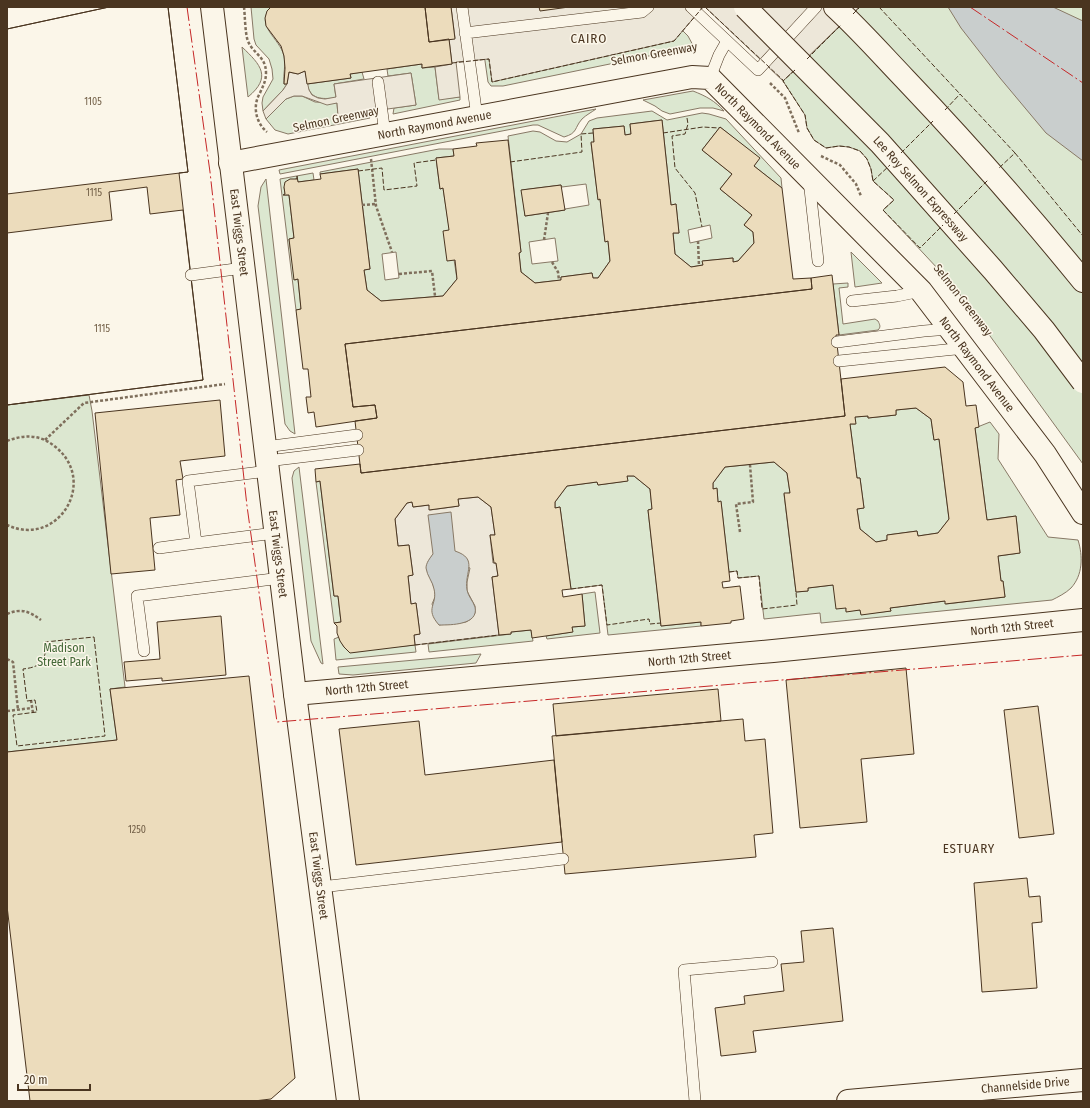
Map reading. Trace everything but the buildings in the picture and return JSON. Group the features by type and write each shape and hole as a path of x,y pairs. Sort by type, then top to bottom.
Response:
{"main road":[{"name":"East Twiggs Street","path":"212,7 295,694 348,1101"},
{"name":"Lee Roy Selmon Expressway","path":"745,7 880,143 993,270 1044,330 1083,382"},
{"path":"835,7 945,121 985,165 1045,234 1083,281"},
{"name":"North Raymond Avenue","path":"230,163 692,77 710,78 922,291 1045,454 1083,513"},
{"name":"North 12th Street","path":"295,694 773,651 1083,620"},
{"name":"Channelside Drive","path":"848,1101 1083,1080"}],"lane":[{"path":"462,7 477,117"},
{"path":"465,33 642,12 648,7"},
{"path":"691,7 758,70 816,7"},
{"path":"710,78 719,55 727,41"},
{"path":"378,82 385,134"},
{"path":"808,178 818,261"},
{"path":"191,275 243,268"},
{"path":"852,301 897,296 922,291"},
{"path":"837,342 924,330 950,329"},
{"path":"839,361 965,348"},
{"path":"196,543 188,481 356,435"},
{"path":"266,460 358,450"},
{"path":"159,548 276,533"},
{"path":"144,651 137,596 281,578"},
{"path":"320,887 563,859"},
{"path":"695,1101 684,970 772,962"}],"path":[{"path":"244,7 248,41 263,59 266,70 265,83 256,104 256,114 261,127 269,134"},
{"path":"765,79 785,98 800,138"},
{"path":"817,153 840,165 856,184 863,201"},
{"path":"371,159 376,204 392,252"},
{"path":"362,205 376,204"},
{"path":"544,240 548,213"},
{"path":"698,241 699,266"},
{"path":"552,262 558,272 559,280"},
{"path":"399,274 432,271 435,296"},
{"path":"45,440 84,403 225,384"},
{"path":"7,441 18,437 33,436 45,440 61,450 70,463 74,478 73,493 68,507 58,519 45,527 30,530 14,528 7,525"},
{"path":"740,532 736,504 753,502 750,465"},
{"path":"7,614 23,610 31,612 41,620"},
{"path":"7,659 13,662 18,710"},
{"path":"31,700 33,713"},
{"path":"7,711 32,708"}],"green space":[{"path":"251,7 271,7 265,20 270,32 282,50 285,59 284,84 287,84 263,111 263,97 273,79 272,69 269,59 256,45 254,39"},
{"path":"860,7 1083,7 1083,464 953,285 883,210 894,200 873,181 871,169 867,159 860,151 849,147 839,146 826,148 814,140 807,128 805,115 783,81"},
{"path":"669,17 688,36 695,49 668,52 503,86 491,86 488,82 483,47"},
{"path":"242,47 259,65 262,77 260,83 248,97"},
{"path":"422,64 422,68 435,67 439,99 460,97 460,100 393,114 394,108 416,105 411,73 388,76 387,69"},
{"path":"362,72 364,79 334,84 336,98 321,98 314,96 307,84 351,78 350,74"},
{"path":"693,91 710,99 724,111 713,108 700,108 670,114 643,100"},
{"path":"294,96 302,96 315,102 337,103 338,116 365,113 370,118 288,134 275,130 266,119 286,99"},
{"path":"596,109 582,119 572,134 564,137 538,125 533,125 280,174 279,170"},
{"path":"652,111 667,120 702,113 726,119 781,178 782,188 754,166 759,158 720,127 702,150 732,174 720,189 752,215 744,225 753,232 754,243 738,261 733,262 733,258 703,261 703,265 691,267 675,254 673,233 679,233 676,204 671,205 662,120 630,124 631,134 625,135 624,126 593,129 594,142 591,143 598,199 600,199 605,241 608,241 610,261 598,278 593,278 592,273 561,277 561,280 535,283 521,272 519,253 521,252 508,136 533,131 540,132 556,141 567,142 581,134 589,121 597,118","holes":["586,184 589,205 525,216 522,190 561,185 562,187","710,225 712,238 690,243 688,230","555,238 558,261 532,264 529,242"]},
{"path":"439,149 453,149 454,156 436,158 440,189 443,188 457,279 443,296 381,301 367,290 364,270 370,269 358,169 320,174 320,172","holes":["396,252 399,278 385,280 382,254"]},
{"path":"313,173 314,180 298,182 297,178 284,187 284,195 289,195 294,238 289,239 295,280 298,279 301,309 296,310 280,179"},
{"path":"266,179 295,434 290,431 285,424 258,206 261,187"},
{"path":"851,252 882,283 855,287"},
{"path":"848,283 848,287 839,288 843,324 875,319 880,325 878,330 839,335 833,284"},
{"name":"Madison Street Park","path":"89,395 125,687 110,689 117,740 7,752 7,405"},
{"path":"916,408 931,419 934,440 939,439 949,519 938,533 918,536 917,531 887,535 887,540 876,542 860,529 857,509 864,508 860,478 857,478 850,424 855,424 855,417 868,416 868,418 896,415 896,410"},
{"path":"990,422 999,434 998,459 1048,537 1078,540 1081,552 1080,571 1075,583 1062,595 1052,600 821,623 820,613 764,619 759,576 738,578 737,571 729,572 721,502 718,502 717,489 713,489 713,483 725,467 774,462 787,473 790,493 784,494 796,592 808,591 808,588 833,585 846,608 846,611 860,610 861,614 891,611 890,608 945,601 946,604 1005,597 1003,581 1001,581 998,556 1020,553 1016,516 987,520 975,428"},
{"path":"299,467 323,664 321,663 311,641 292,478 294,471"},
{"path":"627,476 634,476 650,489 652,509 648,510 661,626 701,622 701,626 608,635 602,585 571,589 560,507 555,508 555,502 567,486 597,482 598,485 627,481"},
{"path":"320,481 334,596 338,596 341,622 334,623 316,482"},
{"path":"595,592 600,633 547,639 546,636 572,632 572,627 585,626 582,594"},
{"path":"531,630 533,641 429,652 428,644 511,634 511,632"},
{"path":"339,637 344,647 348,651 415,645 416,652 336,660 334,639"},
{"path":"481,654 476,663 353,675 339,674 338,667"}],"shaded area":[{"path":"451,7 703,7 674,41 492,82 489,59 456,62 460,97 439,100 435,67 452,64 449,39 455,38"},
{"path":"705,7 859,7 783,81"},
{"path":"948,7 1053,7 1083,21 1083,161 1046,133 961,28"},
{"path":"305,71 309,90 312,95 325,99 336,97 334,84 411,73 416,105 338,116 337,103 327,105 302,96 294,96 286,99 266,119 263,111 287,84 289,72 298,74"},
{"path":"478,497 491,507 495,535 490,535 493,563 496,563 498,576 492,577 499,635 415,645 414,635 420,634 416,603 411,604 408,576 413,575 409,545 398,546 395,519 407,503 412,502 413,507 429,505 430,510 459,506 458,499","holes":["433,554 470,568 467,591 475,606 475,613 471,619 466,622 439,625 432,604 435,597 435,590 428,562"]},
{"path":"451,512 455,551 462,554 469,562 467,590 475,607 475,613 469,621 463,623 439,625 432,614 435,594 426,568 427,562 433,554 428,515"}],"fence":[{"path":"452,63 489,59 492,82 674,41 703,7"},
{"path":"705,7 784,81"},
{"path":"853,14 860,7"},
{"path":"879,7 960,94"},
{"path":"807,59 841,25"},
{"path":"795,70 783,81 805,115 807,128 814,140 826,148 839,146 849,147 860,151 867,159 871,169 873,181 894,200 883,210 920,248 943,225"},
{"path":"945,110 960,94 1015,153 999,168"},
{"path":"687,118 688,124 685,134 672,136 675,168 695,193 702,227"},
{"path":"901,153 933,121"},
{"path":"663,133 703,127 719,128"},
{"path":"510,162 582,152 581,134 593,133"},
{"path":"1015,153 1083,236"},
{"path":"358,171 382,168 384,190 417,186 414,163 436,160"},
{"path":"873,181 890,165"},
{"path":"954,214 988,180"},
{"path":"729,572 737,571 738,578 759,576 762,609 797,605 796,592"},
{"path":"571,589 602,585 607,625 649,619 650,624 661,623"},
{"path":"415,645 499,635"},
{"path":"94,637 105,736 17,746 13,715 37,712 35,700 27,701 23,669 34,667 42,662 45,654 45,642 94,637"}],"power":[{"path":"187,7 210,172 247,506 277,722 1083,655"},
{"path":"970,7 1083,83"}],"district":[{"name":"CAIRO","path":"589,38"},
{"name":"ESTUARY","path":"969,848"}]}
